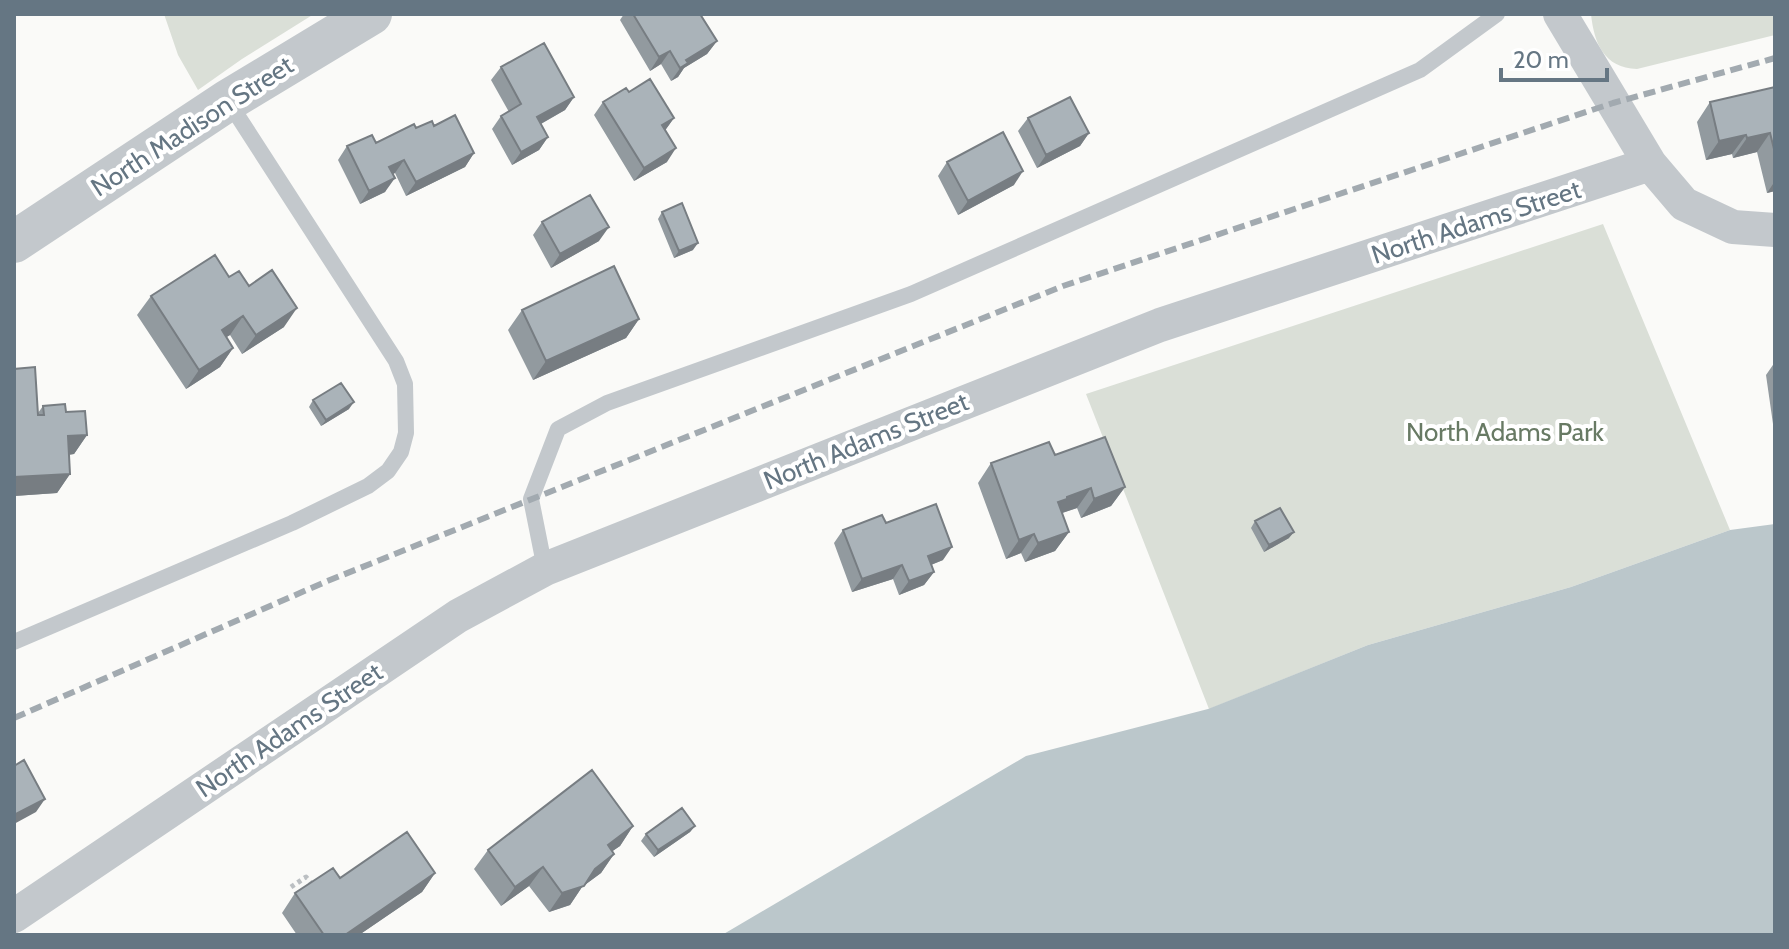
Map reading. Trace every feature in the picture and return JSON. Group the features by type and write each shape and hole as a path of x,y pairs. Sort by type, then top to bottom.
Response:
{"street":[{"name":"North Madison Street","path":"14,242 227,101 371,14"},
{"path":"1560,14 1650,164 1684,204 1733,227 1775,230"},
{"name":"North Adams Street","path":"14,916 458,616 545,569 1160,325 1650,164"}],"lane":[{"path":"545,569 531,499 558,429 607,403 911,294 1420,70 1497,14"},
{"path":"14,642 292,523 368,486 388,471 401,452 406,433 405,384 396,361 227,101"}],"path":[{"path":"291,887 306,877 316,889"}],"green space":[{"path":"164,14 314,14 198,90 178,55"},
{"path":"1591,14 1775,14 1775,35 1637,69 1626,68 1616,64 1603,52 1595,35"},
{"name":"North Adams Park","path":"1603,224 1730,530 1571,587 1368,645 1209,709 1086,394"}],"shaded area":[{"path":"1775,524 1775,935 722,935 1026,756 1208,709 1368,645 1571,587 1730,530"}],"building":[{"path":"633,14 700,14 717,41 686,60 688,63 680,68 670,51 659,57"},
{"path":"544,43 574,97 537,117 548,137 521,152 501,116 521,104 501,67"},
{"path":"650,79 674,118 662,125 676,148 644,168 603,102 626,88 629,92"},
{"path":"1775,87 1775,153 1770,133 1719,141 1710,102"},
{"path":"1070,97 1089,133 1046,155 1028,118"},
{"path":"455,115 474,153 416,182 404,160 389,167 395,178 369,191 347,146 372,135 376,143 414,124 416,128 432,121 434,126"},
{"path":"1003,132 1023,171 968,201 947,162"},
{"path":"590,195 609,227 560,254 542,222"},
{"path":"682,203 698,243 679,251 662,212"},
{"path":"215,255 229,277 239,271 249,286 272,270 297,308 256,335 243,316 222,330 233,348 199,370 151,296"},
{"path":"614,266 639,319 546,361 522,310"},
{"path":"35,367 38,415 44,415 43,406 65,404 66,412 85,411 87,435 68,436 70,474 14,477 14,369"},
{"path":"341,383 354,402 326,420 313,400"},
{"path":"1105,437 1125,487 1094,499 1091,488 1067,497 1058,502 1069,532 1038,543 1034,534 1019,540 991,463 1049,442 1055,455"},
{"path":"936,504 952,547 928,556 934,572 909,581 902,565 862,579 843,530 882,515 886,523"},
{"path":"1280,508 1294,532 1269,545 1255,521"},
{"path":"24,760 45,799 14,815 14,766"},
{"path":"592,770 633,826 608,845 614,854 595,869 584,886 562,893 543,867 515,887 488,850"},
{"path":"682,808 695,826 658,850 646,834"},
{"path":"407,832 435,873 345,935 324,935 295,893 333,868 340,878"}],"railway":[{"path":"14,718 325,582 1063,286 1613,103 1775,58"}]}
